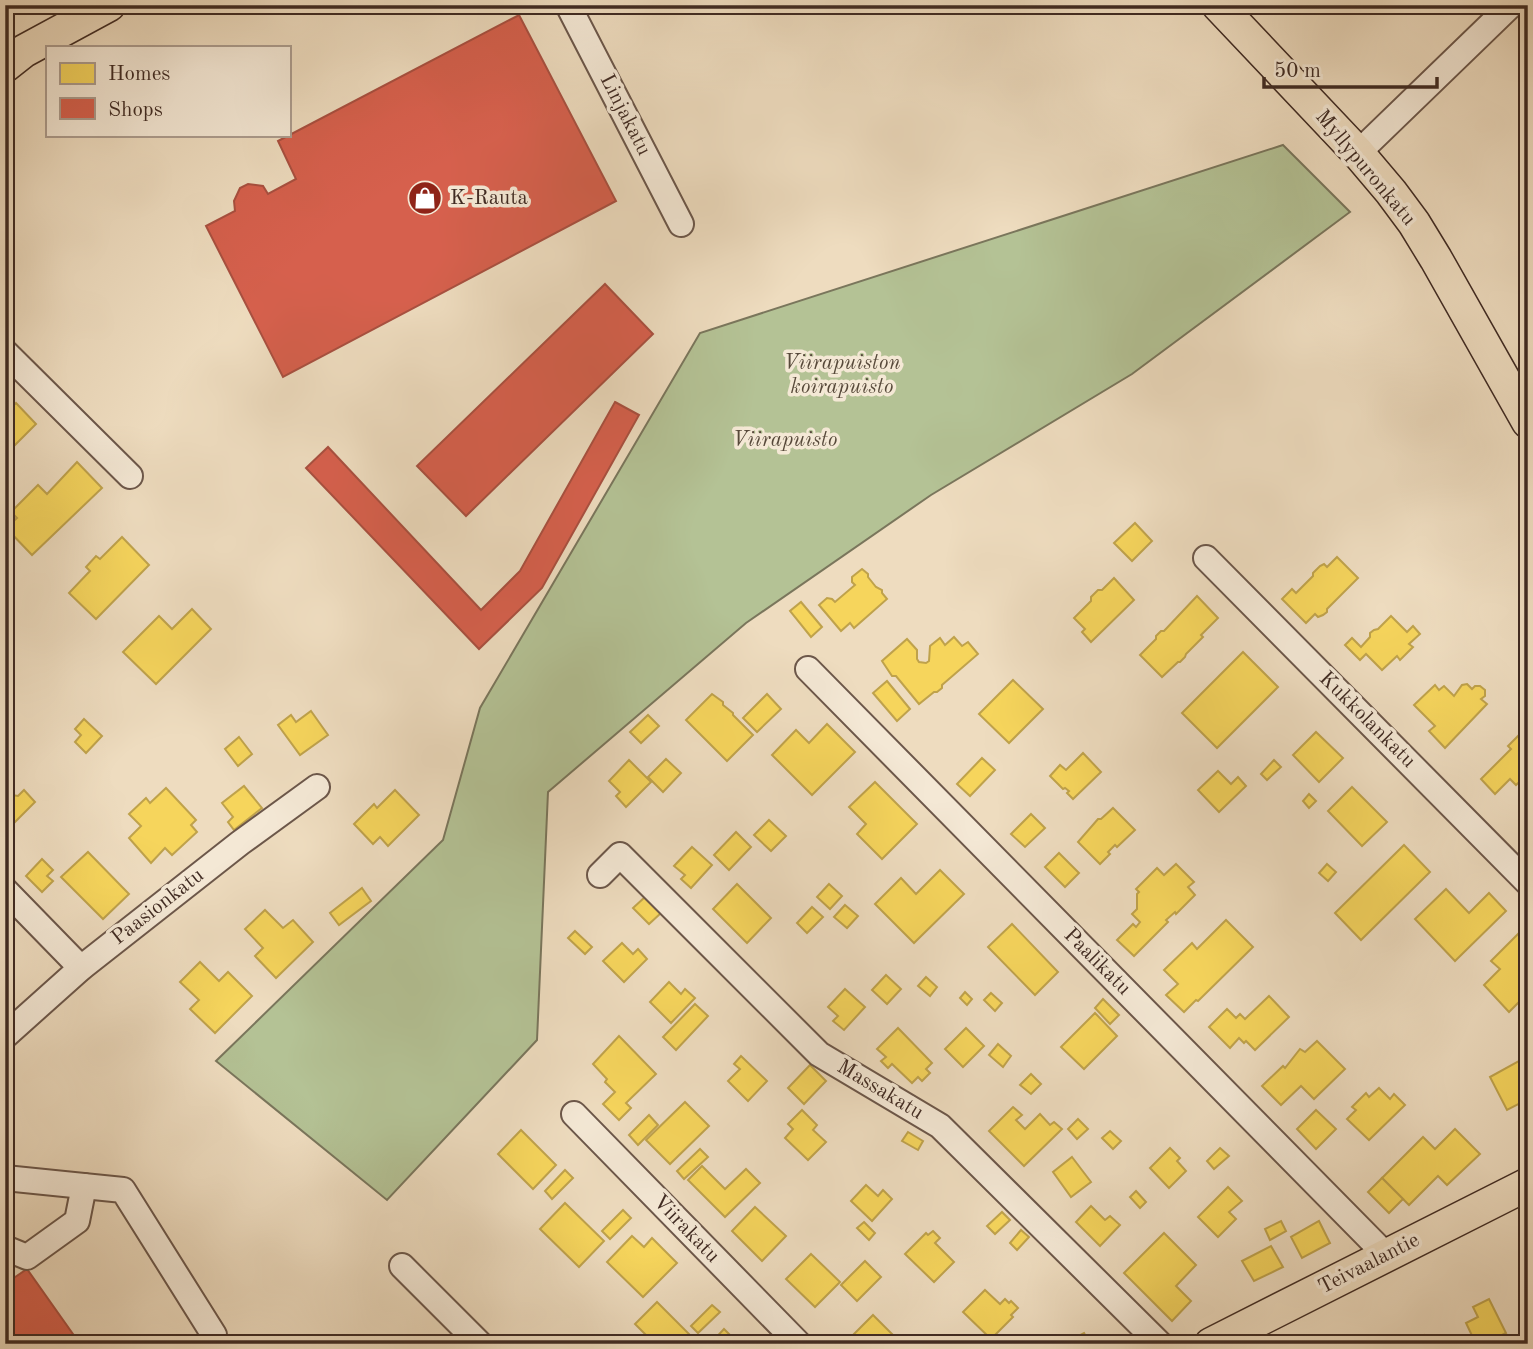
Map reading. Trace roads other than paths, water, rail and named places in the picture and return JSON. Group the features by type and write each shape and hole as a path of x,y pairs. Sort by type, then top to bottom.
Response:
{"main road":[{"path":"5,66 24,51 109,5"},
{"name":"Myllypuronkatu","path":"1218,5 1358,153 1391,192 1436,259 1528,422"},
{"name":"Teivaalantie","path":"1211,1344 1528,1184"}],"street":[{"name":"Linjakatu","path":"568,5 681,224"},
{"path":"1358,153 1511,5"},
{"path":"5,352 131,476"},
{"name":"Kukkolankatu","path":"1206,558 1528,883"},
{"name":"Paalikatu","path":"808,669 1385,1255"},
{"name":"Paasionkatu","path":"5,1036 81,968 240,843 317,787"},
{"name":"Massakatu","path":"600,875 620,855 819,1054 940,1126 1160,1344"},
{"path":"5,890 81,968"},
{"name":"Viirakatu","path":"574,1114 799,1344"},
{"path":"5,1178 123,1190 214,1335"},
{"path":"5,1248 27,1257 77,1222 84,1186"},
{"path":"402,1266 480,1344"}],"place":[{"name":"K-Rauta","path":"425,198"}],"park label":[{"name":"Viirapuiston koirapuisto","path":"842,375"},
{"name":"Viirapuisto","path":"785,440"}]}
